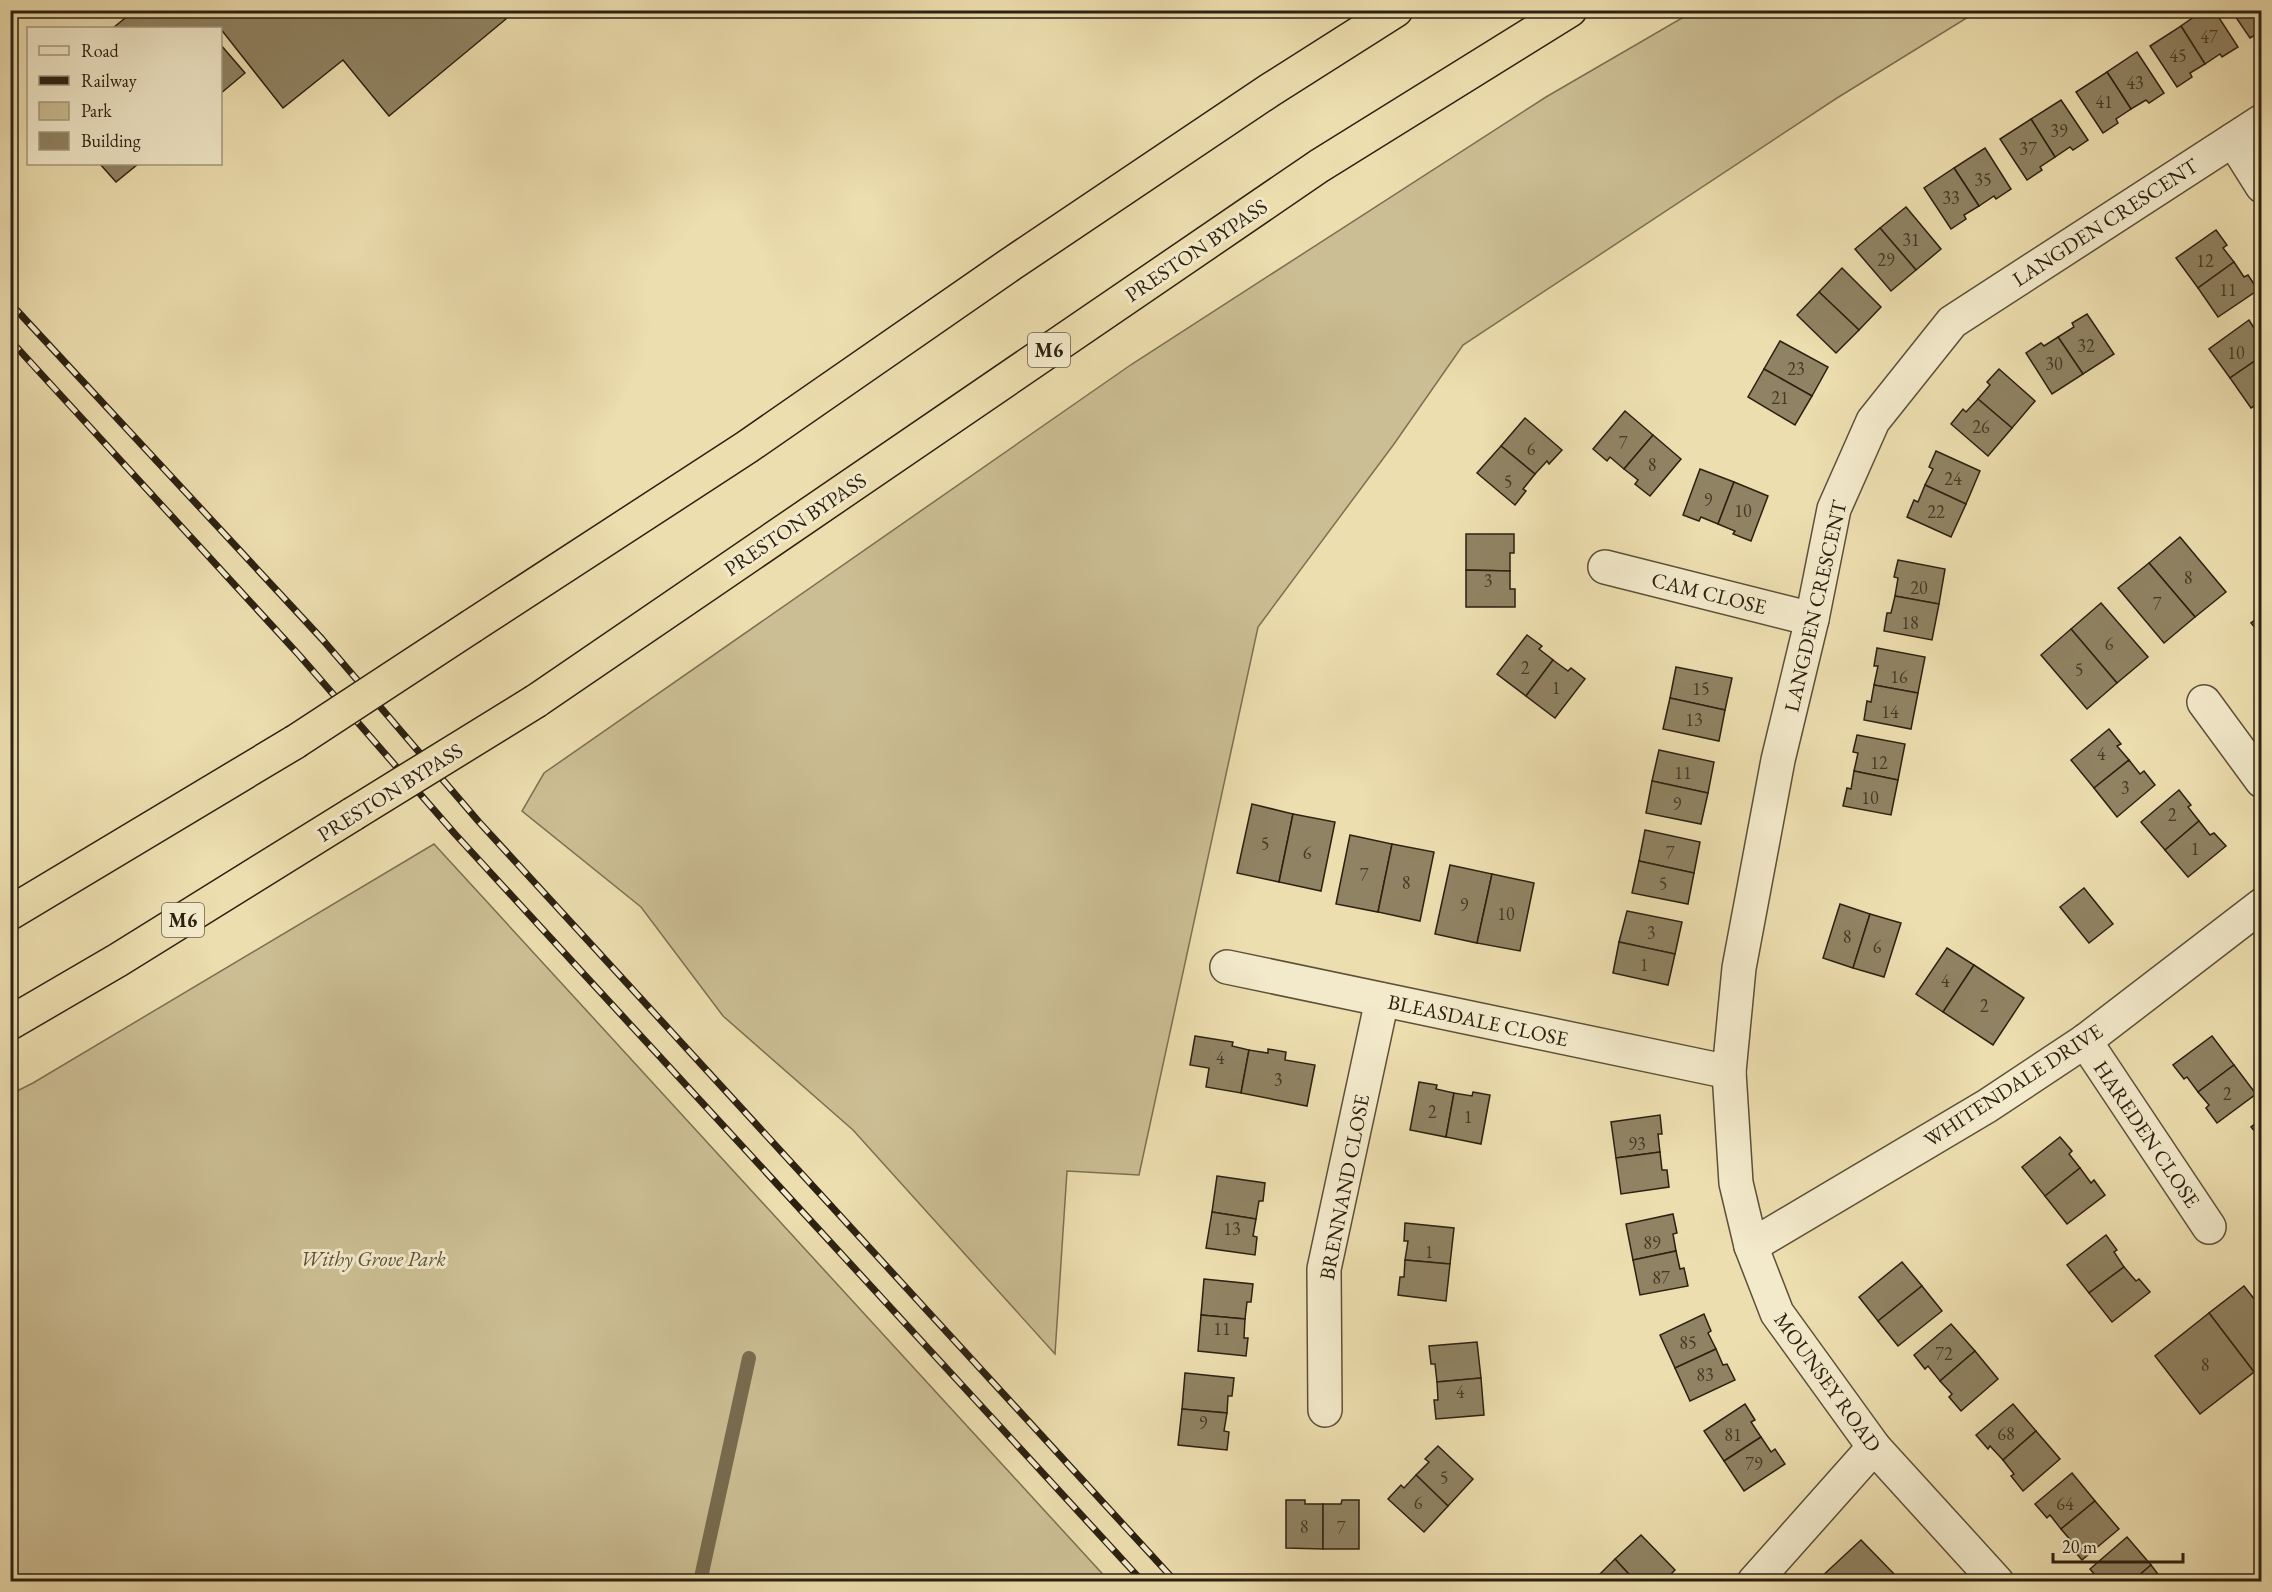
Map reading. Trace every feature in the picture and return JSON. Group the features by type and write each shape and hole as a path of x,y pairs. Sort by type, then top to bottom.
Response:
{"highway":[{"path":"10,913 295,742 747,447 1011,264 1270,90 1396,10"},
{"name":"PRESTON BYPASS","path":"10,1023 118,960 536,701 1319,166 1570,10"}],"street":[{"name":"LANGDEN CRESCENT","path":"1729,1072 1741,957 1778,760 1812,619 1834,509 1873,421 1952,322 2262,121"},
{"path":"2233,140 2262,186"},
{"name":"CAM CLOSE","path":"1605,567 1812,619"},
{"path":"2204,702 2262,781"},
{"name":"WHITENDALE DRIVE","path":"1752,1246 1987,1106 2085,1041 2262,904"},
{"name":"BLEASDALE CLOSE","path":"1227,967 1729,1072"},
{"name":"BRENNAND CLOSE","path":"1325,1410 1324,1269 1382,1000"},
{"name":"HAREDEN CLOSE","path":"2085,1041 2209,1227"},
{"name":"MOUNSEY ROAD","path":"1729,1072 1736,1183 1752,1246 1777,1313 1874,1447 1996,1581"},
{"path":"1754,1581 1874,1447"}],"green space":[{"path":"1694,11 1978,11 1837,98 1463,345 1394,444 1258,627 1139,1175 1067,1171 1055,1354 853,1130 723,1016 641,907 522,811 544,773 1132,364 1546,97"},
{"name":"Withy Grove Park","path":"434,844 1109,1581 11,1581 11,1094"}],"building":[{"path":"135,10 499,10 506,19 389,116 343,60 283,108 222,31 222,27 114,27"},
{"path":"2204,10 2214,10 2238,47 2222,57 2220,54 2205,64 2181,26"},
{"path":"2231,10 2262,10 2262,31 2250,38"},
{"path":"2181,26 2205,64 2190,73 2192,77 2177,87 2150,46"},
{"path":"222,46 245,73 222,92"},
{"path":"2137,52 2164,93 2149,103 2146,100 2131,109 2107,72"},
{"path":"2107,72 2131,109 2116,119 2118,123 2103,133 2076,92"},
{"path":"2061,100 2088,140 2073,150 2070,147 2055,157 2031,119"},
{"path":"2031,119 2055,157 2027,180 2000,139"},
{"path":"1985,148 2011,189 1979,206 1954,168"},
{"path":"101,165 137,165 116,182"},
{"path":"1954,168 1979,206 1964,215 1966,219 1951,229 1924,188"},
{"path":"1906,207 1941,249 1916,270 1880,228"},
{"path":"1880,228 1916,270 1891,291 1855,249"},
{"path":"2216,230 2227,245 2223,248 2234,262 2198,288 2176,258"},
{"path":"2234,262 2244,277 2248,275 2258,290 2218,317 2198,288"},
{"path":"1842,268 1881,307 1859,330 1819,292"},
{"path":"1819,292 1859,330 1836,353 1797,315"},
{"path":"2087,314 2114,354 2083,374 2058,337 2074,327 2072,323"},
{"path":"2249,320 2259,336 2256,338 2262,346 2262,356 2230,378 2209,349"},
{"path":"2058,337 2083,374 2052,394 2026,353 2041,343 2044,346"},
{"path":"1780,341 1828,367 1812,396 1764,369"},
{"path":"2262,356 2262,401 2251,408 2230,378"},
{"path":"1764,369 1812,396 1795,425 1748,397"},
{"path":"1999,369 2035,401 2012,428 1978,399 1990,385 1987,382"},
{"path":"1978,399 2012,428 1988,456 1951,424 1963,409 1966,412"},
{"path":"1625,411 1653,435 1624,469 1610,457 1607,461 1593,449"},
{"path":"1525,418 1562,450 1549,464 1547,461 1535,474 1501,446"},
{"path":"1653,435 1681,459 1650,496 1635,484 1638,480 1624,469"},
{"path":"1501,446 1535,474 1523,489 1526,491 1515,505 1477,473"},
{"path":"1936,451 1980,471 1966,504 1925,485 1933,469 1929,467"},
{"path":"1700,469 1734,482 1718,524 1701,517 1699,521 1683,515"},
{"path":"1734,482 1768,496 1751,541 1733,534 1735,531 1718,524"},
{"path":"1925,485 1966,504 1951,537 1907,517 1914,500 1918,502"},
{"path":"1466,534 1514,534 1514,553 1510,553 1510,571 1466,570"},
{"path":"2180,537 2226,592 2195,617 2149,563"},
{"path":"1898,560 1945,569 1939,604 1895,596 1898,578 1894,577"},
{"path":"2149,563 2195,617 2164,643 2118,588"},
{"path":"1466,570 1510,571 1510,589 1515,589 1515,607 1466,607"},
{"path":"1895,596 1939,604 1932,640 1884,631 1887,613 1891,613"},
{"path":"2101,603 2148,657 2117,683 2071,629"},
{"path":"2262,615 2262,636 2251,623"},
{"path":"2071,629 2117,683 2087,709 2041,655"},
{"path":"1527,635 1542,646 1539,649 1553,660 1526,696 1497,674"},
{"path":"1877,648 1925,657 1918,693 1874,685 1878,666 1874,666"},
{"path":"1553,660 1568,671 1571,668 1585,679 1555,718 1526,696"},
{"path":"1676,667 1732,678 1725,710 1670,698"},
{"path":"1874,685 1918,693 1911,729 1864,720 1867,701 1871,702"},
{"path":"1670,698 1725,710 1719,741 1663,729"},
{"path":"2109,729 2121,744 2117,746 2129,760 2094,788 2071,760"},
{"path":"1857,735 1905,744 1898,780 1854,771 1858,753 1853,752"},
{"path":"1659,750 1714,762 1708,793 1652,781"},
{"path":"2129,760 2140,774 2144,771 2155,785 2117,817 2094,788"},
{"path":"1854,771 1898,780 1891,815 1843,806 1847,788 1851,789"},
{"path":"1652,781 1708,793 1701,824 1646,813"},
{"path":"2179,790 2191,805 2188,807 2199,821 2165,850 2141,822"},
{"path":"1252,804 1293,814 1279,882 1237,873"},
{"path":"1293,814 1335,822 1321,891 1279,882"},
{"path":"2199,821 2210,835 2214,833 2226,846 2188,877 2165,850"},
{"path":"1645,830 1700,842 1694,873 1639,861"},
{"path":"1350,835 1392,844 1378,912 1336,904"},
{"path":"1392,844 1434,852 1420,921 1378,912"},
{"path":"1639,861 1694,873 1688,904 1632,893"},
{"path":"1450,865 1492,874 1477,943 1435,934"},
{"path":"1492,874 1534,883 1520,951 1477,943"},
{"path":"2084,888 2113,924 2089,943 2060,907"},
{"path":"1840,904 1870,914 1853,968 1823,958"},
{"path":"1627,911 1682,922 1675,954 1619,942"},
{"path":"1870,914 1901,923 1884,977 1853,968"},
{"path":"1619,942 1675,954 1668,985 1613,973"},
{"path":"1947,948 1974,965 1943,1012 1916,994"},
{"path":"1974,965 2024,998 1993,1045 1943,1012"},
{"path":"1195,1036 1233,1042 1232,1046 1249,1050 1241,1093 1206,1087 1209,1068 1190,1065"},
{"path":"2212,1036 2234,1065 2198,1092 2187,1077 2184,1079 2173,1065"},
{"path":"1268,1049 1286,1052 1285,1060 1315,1065 1307,1106 1241,1093 1249,1050 1268,1053"},
{"path":"2234,1065 2256,1094 2217,1123 2206,1108 2209,1105 2198,1092"},
{"path":"1419,1082 1437,1085 1436,1089 1454,1093 1446,1137 1410,1130"},
{"path":"1473,1092 1490,1095 1481,1144 1446,1137 1454,1093 1472,1096"},
{"path":"1660,1115 1662,1134 1658,1134 1660,1152 1616,1158 1611,1122"},
{"path":"2262,1119 2262,1140 2251,1127"},
{"path":"2060,1137 2072,1151 2069,1154 2080,1168 2045,1196 2022,1167"},
{"path":"1660,1152 1662,1170 1667,1170 1669,1187 1621,1194 1616,1158"},
{"path":"2080,1168 2091,1183 2094,1180 2105,1195 2067,1224 2045,1196"},
{"path":"1217,1176 1265,1183 1263,1201 1259,1201 1256,1219 1212,1212"},
{"path":"1212,1212 1256,1219 1253,1236 1257,1237 1255,1255 1206,1248"},
{"path":"1673,1214 1677,1233 1673,1234 1676,1251 1633,1260 1626,1224"},
{"path":"1405,1223 1454,1228 1450,1264 1405,1260 1408,1241 1404,1241"},
{"path":"2106,1235 2117,1250 2114,1252 2124,1267 2089,1293 2067,1265"},
{"path":"1676,1251 1680,1269 1684,1268 1688,1286 1640,1295 1633,1260"},
{"path":"1405,1260 1450,1264 1446,1301 1398,1295 1400,1277 1404,1277"},
{"path":"1902,1262 1922,1286 1878,1321 1859,1297"},
{"path":"2124,1267 2150,1292 2112,1322 2089,1293"},
{"path":"1204,1279 1253,1284 1251,1302 1247,1302 1245,1319 1201,1315"},
{"path":"1922,1286 1942,1311 1898,1346 1878,1321"},
{"path":"2244,1286 2262,1309 2262,1366 2254,1372 2209,1313"},
{"path":"2209,1313 2254,1372 2200,1414 2155,1356"},
{"path":"1704,1314 1711,1331 1708,1333 1716,1349 1675,1368 1660,1335"},
{"path":"1201,1315 1245,1319 1244,1338 1248,1338 1246,1356 1198,1351"},
{"path":"1951,1324 1975,1351 1940,1381 1928,1366 1925,1369 1914,1355"},
{"path":"1477,1342 1481,1378 1437,1382 1435,1364 1431,1364 1429,1346"},
{"path":"1716,1349 1723,1365 1727,1364 1735,1380 1690,1401 1675,1368"},
{"path":"1975,1351 1998,1379 1961,1411 1949,1397 1952,1394 1940,1381"},
{"path":"1185,1373 1234,1378 1232,1396 1228,1396 1227,1413 1182,1409"},
{"path":"1481,1378 1484,1415 1436,1419 1434,1400 1438,1400 1437,1382"},
{"path":"1745,1404 1755,1420 1751,1422 1761,1437 1724,1461 1704,1431"},
{"path":"2013,1404 2036,1431 2003,1460 1990,1446 1988,1449 1976,1435"},
{"path":"1182,1409 1227,1413 1224,1431 1229,1432 1227,1450 1178,1445"},
{"path":"2036,1431 2060,1459 2023,1491 2011,1476 2014,1474 2003,1460"},
{"path":"1761,1437 1771,1452 1775,1449 1785,1464 1744,1491 1724,1461"},
{"path":"1438,1446 1473,1479 1448,1506 1416,1475 1429,1462 1425,1459"},
{"path":"2072,1473 2095,1501 2061,1529 2050,1515 2047,1518 2035,1504"},
{"path":"1416,1475 1448,1506 1424,1532 1388,1499 1401,1485 1404,1488"},
{"path":"1286,1500 1305,1500 1305,1504 1323,1504 1323,1549 1286,1548"},
{"path":"1342,1500 1359,1500 1359,1549 1323,1549 1323,1504 1341,1504"},
{"path":"2095,1501 2119,1529 2082,1560 2070,1546 2073,1543 2061,1529"},
{"path":"1641,1535 1675,1570 1663,1582 1659,1579 1657,1582 1636,1582 1615,1559"},
{"path":"2127,1537 2151,1565 2131,1582 2106,1582 2105,1580 2101,1582 2090,1569"},
{"path":"1861,1540 1896,1576 1890,1582 1822,1582 1819,1579"},
{"path":"1615,1559 1636,1582 1592,1582"},
{"path":"2151,1565 2164,1582 2131,1582"}],"waterway":[{"path":"700,1582 749,1358"}],"railway":[{"path":"10,303 322,639 479,822 1176,1582"},
{"path":"10,340 299,655 455,834 1143,1582"}]}
